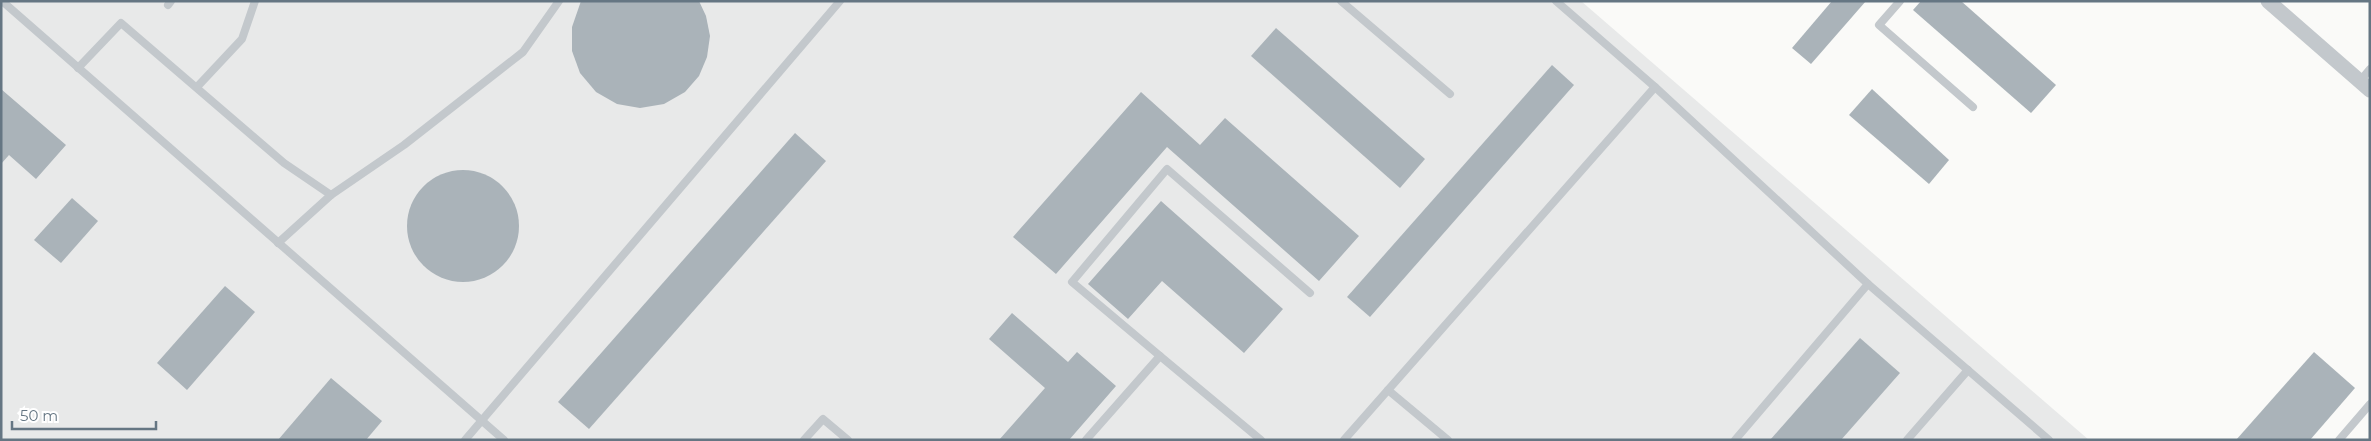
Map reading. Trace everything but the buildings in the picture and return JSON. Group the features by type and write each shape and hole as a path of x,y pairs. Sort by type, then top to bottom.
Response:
{"street":[{"path":"2268,1 2366,80"}],"lane":[{"path":"2,1 504,440"},
{"path":"196,87 242,39 254,1"},
{"path":"278,243 331,195 404,145 523,52 559,1"},
{"path":"465,440 840,1"},
{"path":"1341,1 1450,94"},
{"path":"1556,1 1655,87 1868,284 2049,440"},
{"path":"1900,1 1879,25 1973,107"},
{"path":"78,68 122,23 284,162 331,195"},
{"path":"1344,440 1655,87"},
{"path":"1261,440 1072,282 1167,169 1310,293"},
{"path":"1735,440 1868,284"},
{"path":"1086,440 1160,356"},
{"path":"1907,440 1968,370"},
{"path":"1388,390 1448,440"},
{"path":"2339,440 2370,404"},
{"path":"804,440 823,419 848,440"}],"shaded area":[{"path":"1,1 1581,1 2089,440 1,440"}]}
